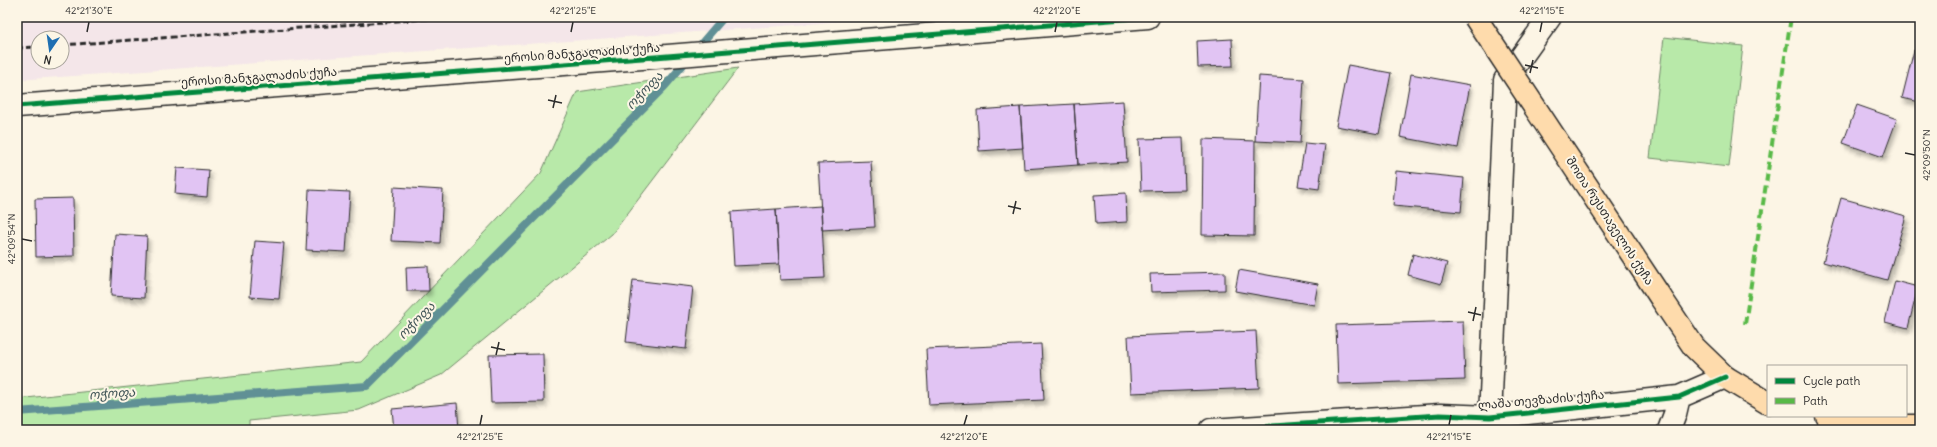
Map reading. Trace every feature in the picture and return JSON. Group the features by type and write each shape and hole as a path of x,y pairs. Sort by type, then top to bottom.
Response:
{"main road":[{"name":"შოთა რუსთაველის ქუჩა","path":"1475,17 1694,347 1725,377 1767,402"},
{"path":"1835,417 1906,426 1920,426"}],"street":[{"name":"ეროსი მანჯგალაძის ქუჩა","path":"17,106 750,50 1148,17"},
{"path":"1496,424 1505,80 1550,17"},
{"name":"ლაშა თევზაძის ქუჩა","path":"1211,430 1440,415 1496,424 1679,397 1725,377"},
{"path":"1669,430 1679,397"}],"shaded area":[{"path":"17,17 889,17 809,24 17,80"}],"green space":[{"path":"1664,37 1743,46 1729,167 1650,158"},
{"path":"738,68 612,234 441,375 359,410 249,421 249,430 17,430 17,399 361,362 541,173 577,92"}],"building":[{"path":"1232,39 1233,66 1198,67 1197,41"},
{"path":"1914,50 1920,52 1920,102 1902,98"},
{"path":"1348,65 1391,73 1379,134 1336,126"},
{"path":"1411,74 1470,85 1458,148 1400,137"},
{"path":"1259,76 1304,79 1300,143 1255,141"},
{"path":"1123,101 1127,162 1078,165 1074,104"},
{"path":"1074,104 1078,165 1024,169 1020,107"},
{"path":"1857,105 1897,119 1883,157 1843,143"},
{"path":"1020,107 1023,148 979,151 977,110"},
{"path":"1183,138 1185,190 1141,191 1139,139"},
{"path":"1203,139 1255,141 1254,236 1202,235"},
{"path":"1305,143 1325,145 1319,189 1298,186"},
{"path":"871,161 875,227 822,230 818,163"},
{"path":"177,168 209,170 207,197 175,194"},
{"path":"1396,171 1464,178 1461,212 1393,206"},
{"path":"394,187 443,190 440,243 391,241"},
{"path":"309,190 350,192 346,252 306,250"},
{"path":"1126,193 1127,222 1096,224 1094,195"},
{"path":"73,198 74,256 36,257 35,199"},
{"path":"1841,198 1906,216 1887,280 1823,262"},
{"path":"821,206 825,278 780,280 776,209"},
{"path":"776,209 779,264 734,266 731,212"},
{"path":"115,234 147,236 144,298 111,296"},
{"path":"255,241 284,243 279,299 250,297"},
{"path":"1413,254 1447,263 1441,284 1408,275"},
{"path":"428,266 429,291 407,291 406,267"},
{"path":"1239,270 1318,284 1314,305 1235,291"},
{"path":"1225,272 1225,290 1151,292 1150,274"},
{"path":"633,280 693,287 686,349 626,342"},
{"path":"1895,281 1918,287 1908,328 1885,322"},
{"path":"1463,321 1465,380 1338,384 1336,325"},
{"path":"1256,331 1259,388 1131,393 1128,336"},
{"path":"1041,344 1044,400 929,405 926,349"},
{"path":"543,354 544,402 491,403 489,355"},
{"path":"457,403 459,430 394,430 392,409"}],"waterway":[{"name":"ოჭოფა","path":"17,412 367,386 665,86 724,17"}],"railway":[{"path":"70,44 454,17"},
{"path":"17,48 30,47"}],"marked path":[{"path":"1745,324 1791,17"}],"cycle path":[{"path":"17,106 655,57 1148,17"},
{"path":"1211,430 1440,415 1490,417 1679,397 1725,377"}]}
